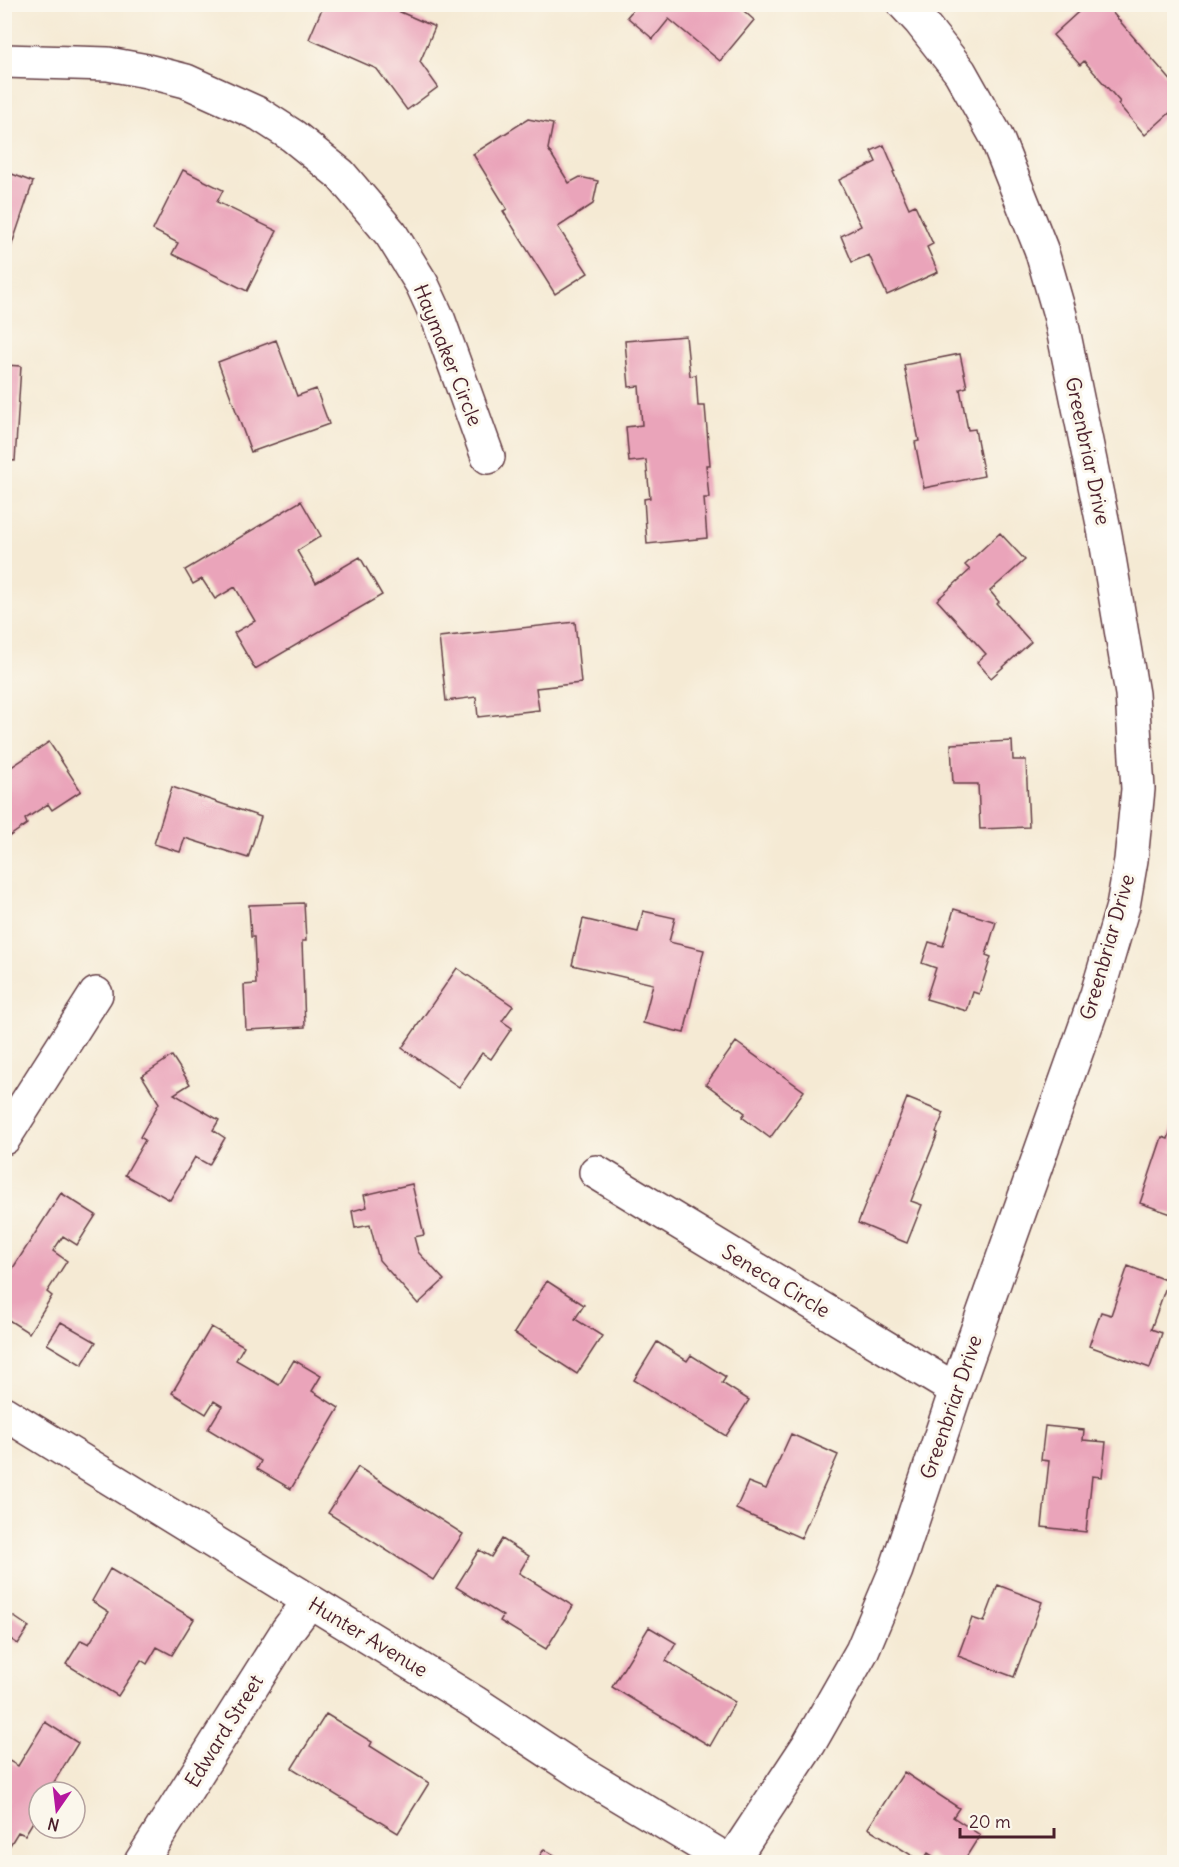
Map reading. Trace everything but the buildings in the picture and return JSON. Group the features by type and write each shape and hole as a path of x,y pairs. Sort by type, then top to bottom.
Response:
{"street":[{"name":"Greenbriar Drive","path":"731,1863 809,1743 862,1651 896,1570 956,1390 1097,994 1123,906 1131,860 1138,789 1132,694 1105,534 1060,315 1041,249 991,127 960,72 904,4"},
{"name":"Haymaker Circle","path":"4,60 108,64 186,81 259,114 301,142 340,174 391,234 422,284 439,321 488,457"},
{"path":"4,1138 96,994"},
{"name":"Seneca Circle","path":"596,1172 956,1390"},
{"name":"Hunter Avenue","path":"4,1413 474,1702 577,1770 731,1863"},
{"name":"Edward Street","path":"141,1863 287,1631 309,1602"}]}
